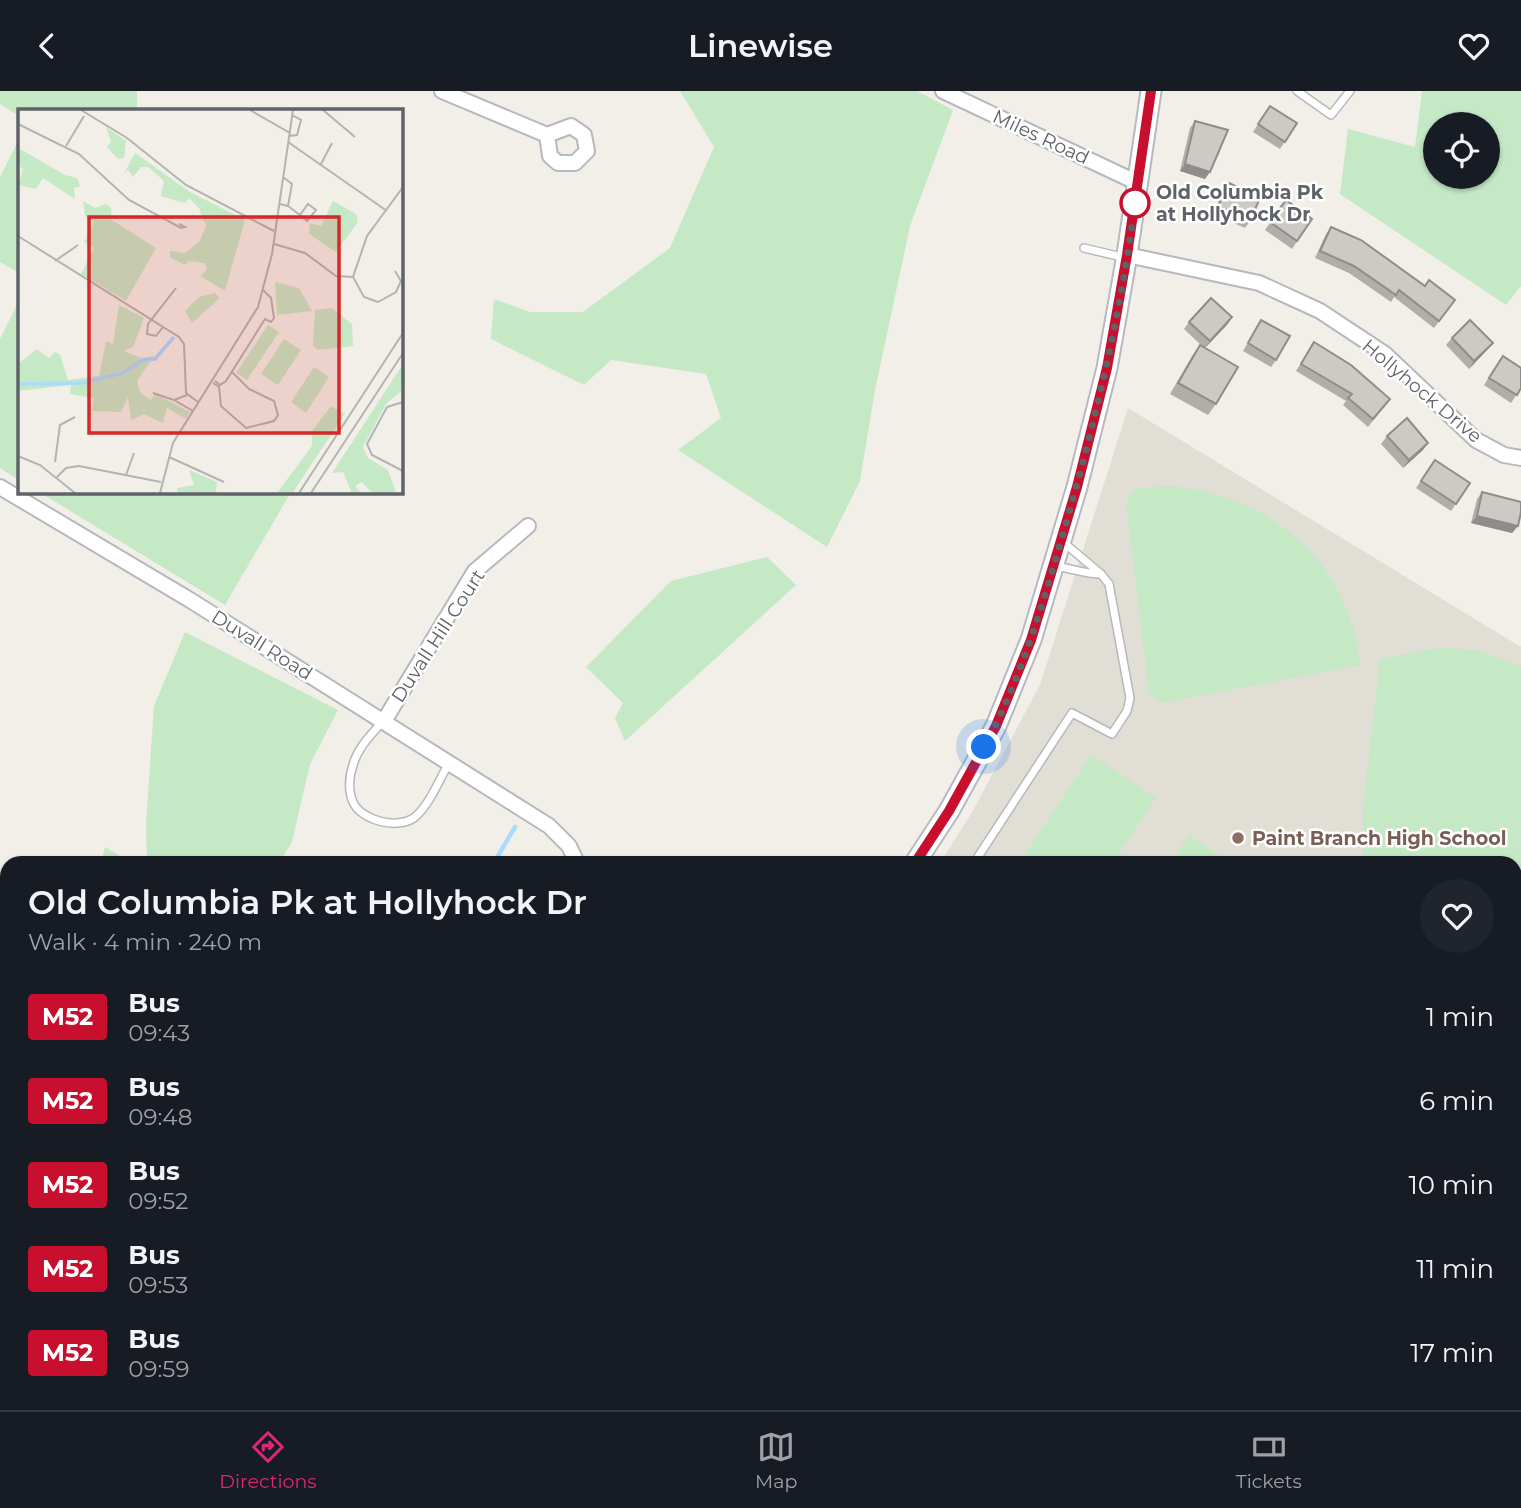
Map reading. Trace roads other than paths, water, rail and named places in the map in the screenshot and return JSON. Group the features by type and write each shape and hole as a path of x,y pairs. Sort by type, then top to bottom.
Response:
{"main road":[{"path":"920,856 949,811 996,726 1031,640 1054,566 1107,368 1127,256 1151,91"}],"street":[{"path":"442,91 547,135"},
{"name":"Miles Road","path":"943,91 1138,183"},
{"name":"Hollyhock Drive","path":"1127,256 1259,282 1320,311 1384,354 1476,440 1504,454 1521,458"},
{"name":"Duvall Road","path":"0,487 190,600 549,826 569,846 574,856"},
{"name":"Duvall Hill Court","path":"384,721 475,571 528,526"}],"lane":[{"path":"1297,91 1331,115 1350,91"},
{"path":"1084,248 1127,256"},
{"path":"979,856 1072,713 1112,734 1127,711 1130,698 1109,584 1061,540"},
{"path":"1054,566 1072,568 1086,574 1101,574"},
{"path":"384,721 360,747 351,773 350,787 354,805 366,815 387,823 408,821 415,817 449,763"}],"waterway":[{"path":"498,856 515,827"}],"place":[{"name":"Old Columbia Pk at Hollyhock Dr","path":"1135,203"},
{"name":"Paint Branch High School","path":"1238,838"}]}
